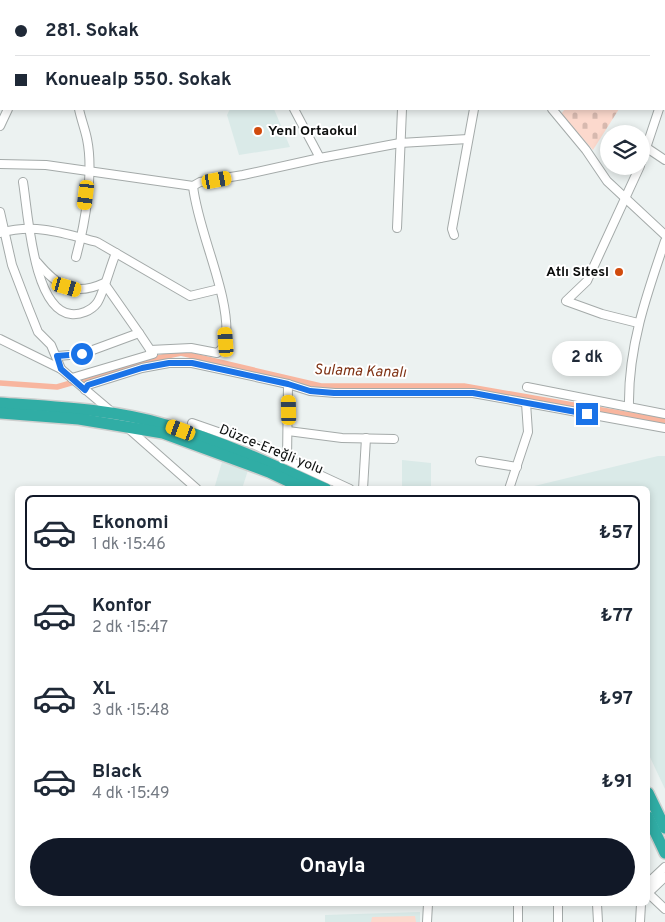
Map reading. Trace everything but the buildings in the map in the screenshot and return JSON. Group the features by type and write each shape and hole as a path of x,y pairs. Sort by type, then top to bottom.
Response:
{"highway":[{"name":"Düzce-Ereğli yolu","path":"0,403 79,408 166,425 272,464 320,486"},
{"name":"Düzce-Ereğli yolu","path":"0,413 79,419 163,433 269,472 299,486"},
{"path":"650,797 665,828"},
{"path":"650,821 665,853"}],"street":[{"path":"0,125 8,110"},
{"path":"76,257 81,238 88,171 87,140 78,110"},
{"path":"295,110 320,158"},
{"path":"397,228 402,110"},
{"path":"454,235 452,229 474,110"},
{"path":"650,141 659,110"},
{"path":"556,111 607,181 665,234"},
{"path":"0,164 46,165 193,186 200,182 400,143 468,139"},
{"path":"650,149 665,160"},
{"path":"636,175 587,281 566,301 602,314 638,323"},
{"path":"23,182 36,261 44,291 54,306 62,313 77,315 90,310 98,302 116,253"},
{"path":"150,350 191,348 217,353 226,342 223,306 193,186"},
{"path":"0,212 12,265 38,332 51,344 61,369"},
{"path":"3,232 30,227 97,242 190,296 219,289"},
{"path":"629,406 628,384 638,323 665,242"},
{"path":"36,261 49,276 67,287 81,291 104,283"},
{"path":"72,378 153,354 104,283"},
{"path":"57,356 82,354 139,333"},
{"path":"0,339 61,369 115,415"},
{"path":"84,389 88,385 142,368 169,363 192,363 288,384 310,391 334,393 473,393 665,428"},
{"path":"287,460 288,384"},
{"path":"527,387 665,414"},
{"path":"510,486 528,432 526,403"},
{"path":"192,424 287,460 343,486"},
{"path":"126,426 194,486"},
{"path":"288,431 394,439"},
{"path":"364,486 366,438"},
{"path":"480,462 517,466"},
{"path":"650,881 665,867"},
{"path":"650,891 665,877"},
{"path":"650,895 665,909"},
{"path":"427,922 428,906"},
{"path":"518,906 518,922"},
{"path":"558,906 558,922"},
{"path":"598,906 598,922"},
{"path":"640,922 641,906"}],"shaded area":[{"name":"Yeni Ortaokul","path":"230,110 274,110 290,147 239,155 227,115"},
{"path":"658,456 665,456 665,789 650,757 650,486 534,486"},
{"path":"402,460 431,463 431,486 402,486"},
{"path":"222,462 248,470 243,486 215,486"},
{"path":"420,912 420,922 325,922 325,915"}],"green space":[{"path":"564,110 618,110 609,125 600,125 600,139 593,150 561,114"},
{"path":"415,916 416,922 371,922 372,917"}],"waterway":[{"name":"Sulama Kanalı","path":"0,383 57,387 153,359 181,353 321,386 464,386 665,421"}],"place":[{"name":"Yeni Ortaokul","path":"258,131"},
{"name":"Atlı Sitesi","path":"619,272"}],"route":[{"path":"82,354 57,356 61,369 85,390 88,385 142,368 169,363 192,363 288,384 310,391 334,393 473,393 587,414"}]}
